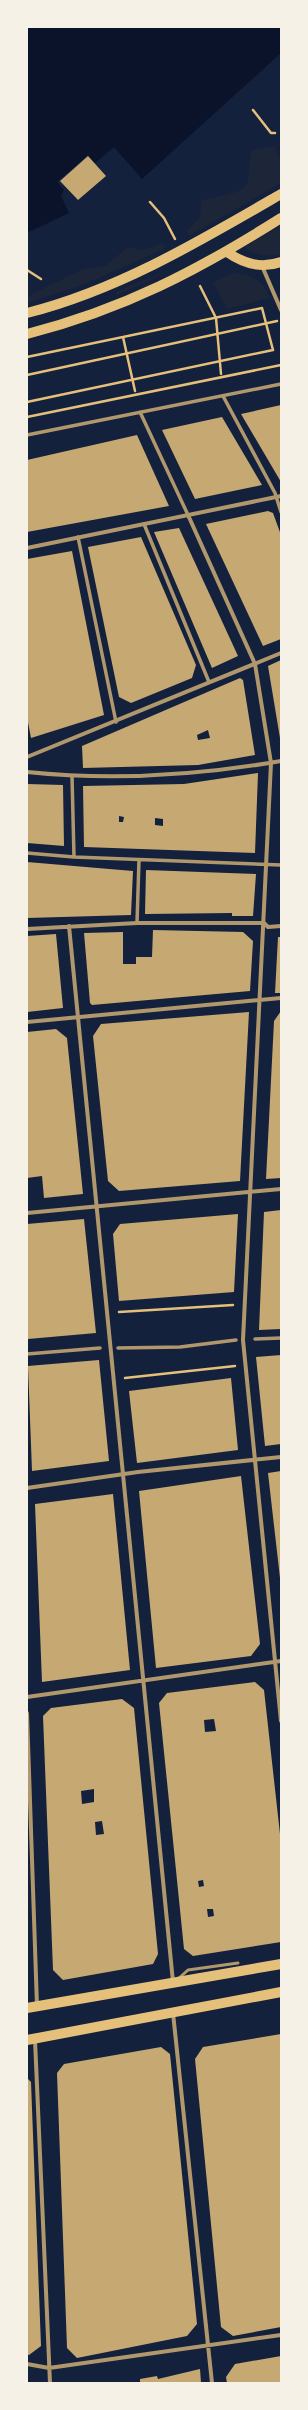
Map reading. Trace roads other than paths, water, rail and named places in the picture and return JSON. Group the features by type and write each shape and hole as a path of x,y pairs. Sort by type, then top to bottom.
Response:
{"main road":[{"path":"27,313 126,278 204,240 281,194"},
{"path":"27,334 97,313 140,296 227,252 281,218"},
{"path":"227,252 238,260 261,266 281,262"},
{"path":"27,2008 281,1964"},
{"path":"31,2039 281,1992"}],"street":[{"path":"261,266 281,310"},
{"path":"27,435 281,384"},
{"path":"223,396 279,496 281,512"},
{"path":"140,412 255,664 272,763 243,1340 274,1663 281,1721"},
{"path":"27,548 279,496"},
{"path":"144,524 210,682"},
{"path":"78,537 116,722"},
{"path":"27,757 116,722 281,653"},
{"path":"27,772 72,776 184,775 281,761"},
{"path":"72,776 74,858"},
{"path":"27,854 74,858 281,865"},
{"path":"137,923 139,860"},
{"path":"27,929 137,923 264,923 268,927 281,926"},
{"path":"69,926 173,1983"},
{"path":"27,1022 281,998"},
{"path":"27,1212 281,1189"},
{"path":"255,1340 281,1338"},
{"path":"118,1348 180,1347 236,1340"},
{"path":"27,1354 100,1348"},
{"path":"27,1488 123,1475 281,1457"},
{"path":"27,1697 281,1661"},
{"path":"27,1713 38,2006"},
{"path":"173,2012 212,2383"},
{"path":"31,2039 50,2383"},
{"path":"27,2364 49,2368 209,2344 281,2335"}],"lane":[{"path":"173,1983 188,1970 238,1963"}]}
